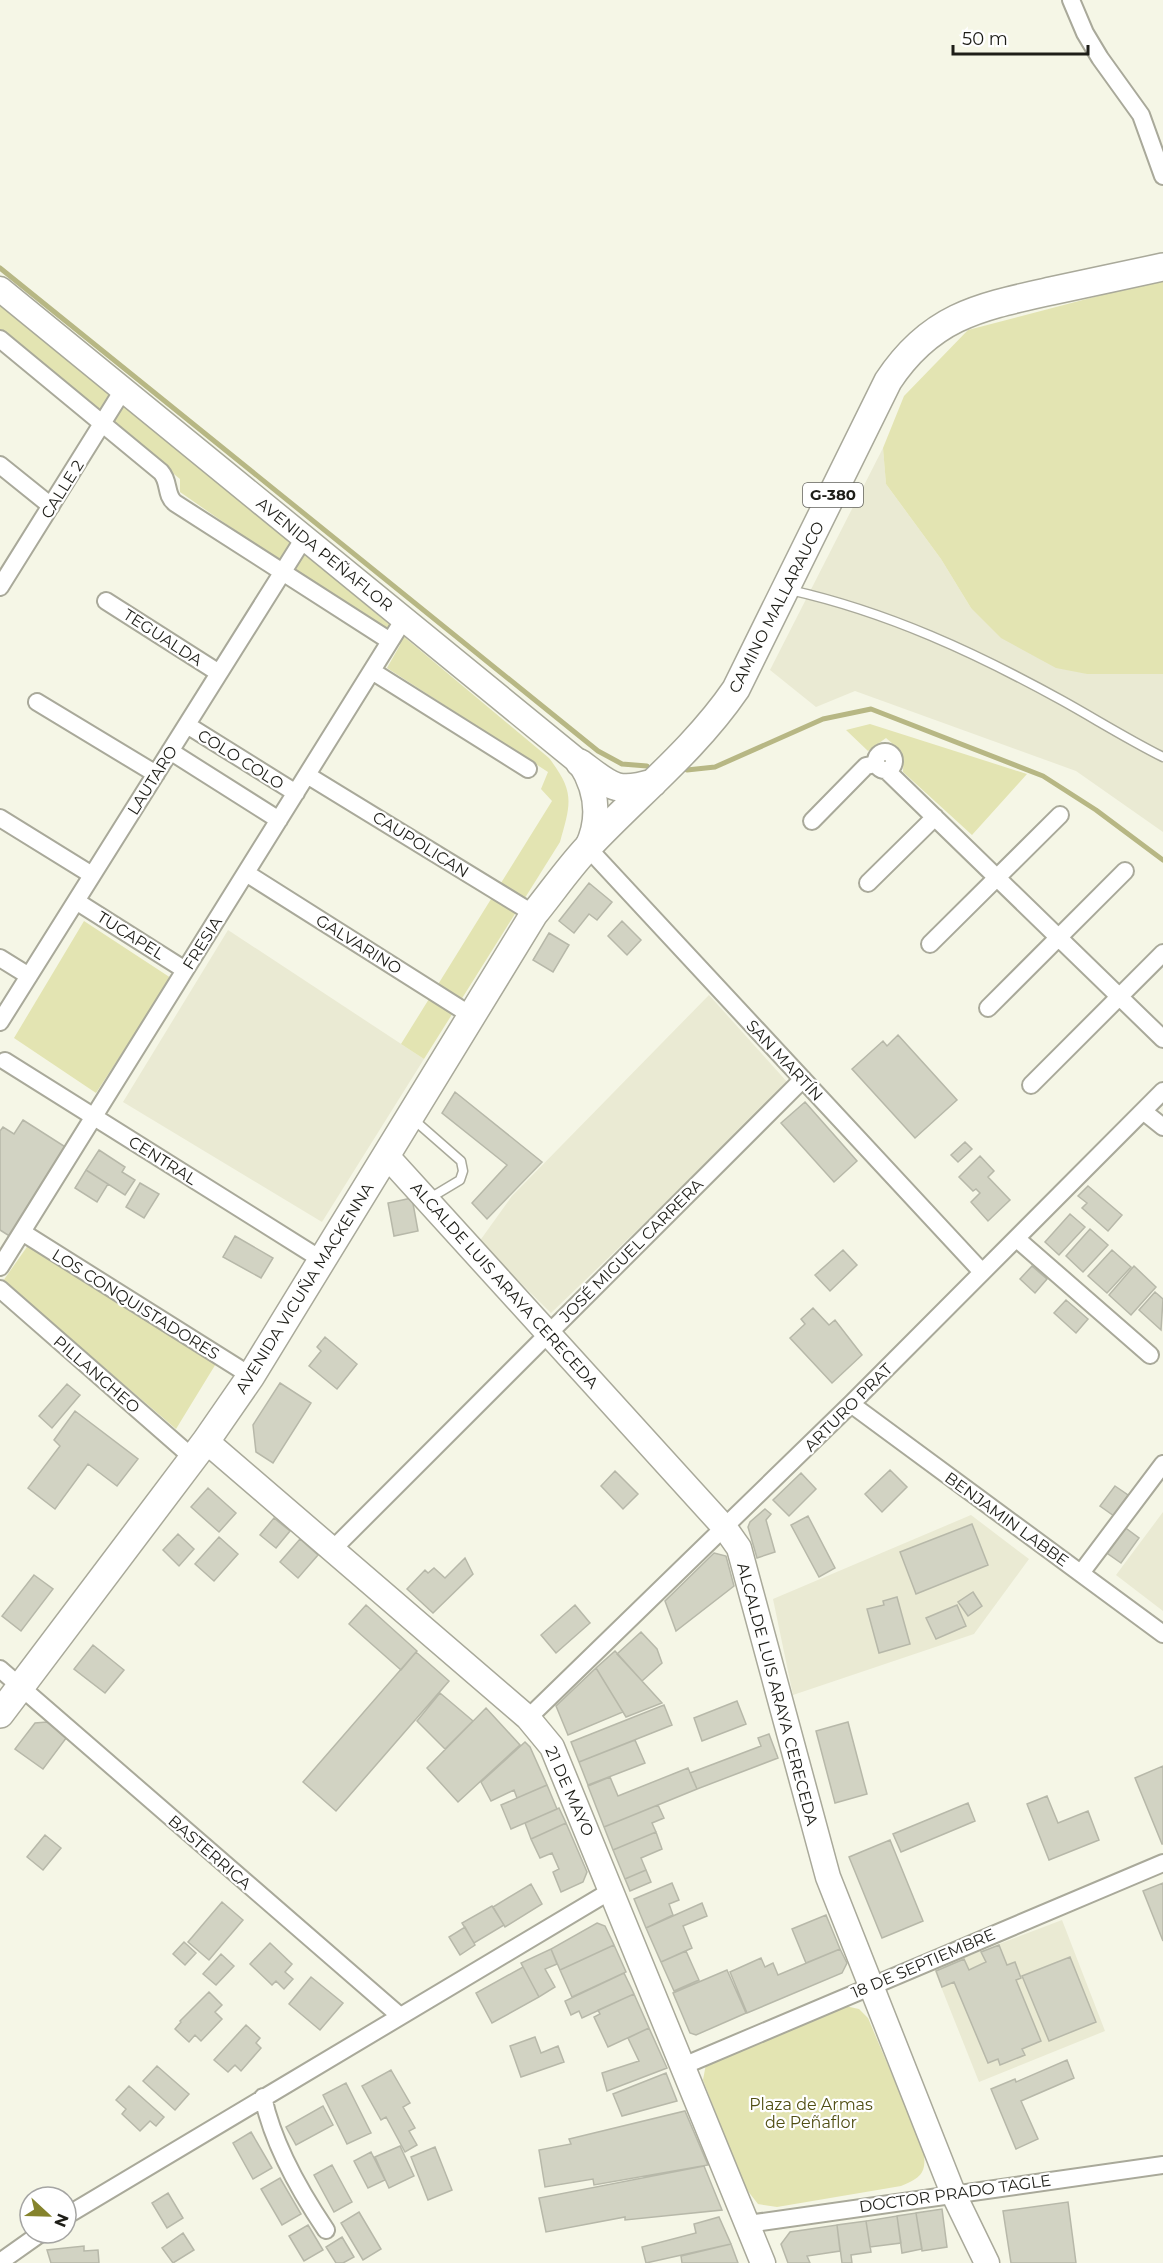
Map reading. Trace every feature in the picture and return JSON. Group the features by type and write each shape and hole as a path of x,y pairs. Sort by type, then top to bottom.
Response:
{"main road":[{"name":"CAMINO MALLARAUCO","path":"587,847 718,716 736,689 888,381 910,351 952,319 985,305 1163,267"},
{"name":"AVENIDA PEÑAFLOR","path":"0,289 580,763 593,787 596,800 595,826 587,847"},
{"path":"580,763 608,785 628,790 653,783"},
{"name":"AVENIDA VICUÑA MACKENNA","path":"0,1714 200,1450 251,1376 534,914 587,847"},
{"name":"ALCALDE LUIS ARAYA CERECEDA","path":"386,1155 725,1528 743,1557 813,1830 869,1986 953,2193 987,2263"},
{"name":"21 DE MAYO","path":"200,1450 333,1550 528,1718 545,1737 559,1759 763,2263"}],"street":[{"path":"1071,0 1100,58 1141,115 1163,176"},
{"name":"AVENIDA PEÑAFLOR","path":"0,339 164,476 171,501 390,641"},
{"name":"CALLE 2","path":"0,587 123,390"},
{"path":"0,465 51,506"},
{"name":"LAUTARO","path":"0,1022 304,538"},
{"name":"TEGUALDA","path":"106,601 219,673"},
{"name":"FRESIA","path":"0,1267 404,619"},
{"path":"372,671 528,769"},
{"path":"38,702 156,774"},
{"name":"COLO COLO","path":"187,725 296,793"},
{"name":"COLO COLO","path":"170,751 279,820"},
{"path":"812,821 866,766 881,767 1163,1039"},
{"name":"CAUPOLICAN","path":"307,775 534,914"},
{"path":"930,945 1060,814"},
{"path":"868,883 934,817"},
{"path":"0,818 92,875"},
{"name":"SAN MARTÍN","path":"587,847 982,1272"},
{"path":"988,1008 1125,871"},
{"name":"GALVARINO","path":"246,873 472,1016"},
{"name":"TUCAPEL","path":"76,901 185,970"},
{"path":"1031,1085 1163,953"},
{"path":"0,958 29,976"},
{"name":"CENTRAL","path":"5,1061 322,1260"},
{"name":"JOSÉ MIGUEL CARRERA","path":"333,1550 803,1079"},
{"name":"ARTURO PRAT","path":"528,1718 851,1404 1163,1091"},
{"path":"1143,1111 1163,1127"},
{"name":"LOS CONQUISTADORES","path":"22,1232 251,1376"},
{"path":"1017,1239 1150,1355"},
{"name":"PILLANCHEO","path":"0,1289 200,1450"},
{"name":"BENJAMIN LABBE","path":"851,1404 1163,1634"},
{"path":"1081,1574 1163,1464"},
{"name":"BASTERRICA","path":"0,1669 400,2016"},
{"name":"18 DE SEPTIEMBRE","path":"683,2066 1163,1863"},
{"path":"78,2209 612,1890"},
{"path":"263,2097 267,2117 288,2164 326,2230"},
{"name":"DOCTOR PRADO TAGLE","path":"748,2224 953,2193 1163,2165"},
{"path":"0,2262 25,2245"}],"lane":[{"path":"787,589 855,606 928,633 1007,671 1163,757"},
{"path":"410,1117 461,1161 463,1167 460,1180 427,1200"}],"shaded area":[{"path":"883,448 886,484 941,559 971,608 1087,674 1163,674 1163,832 1076,771 855,691 816,707 770,670"},
{"path":"228,930 424,1059 322,1222 123,1102"},
{"path":"709,995 789,1084 551,1313 479,1242 512,1196"},
{"path":"1163,1512 1163,1611 1116,1575"},
{"path":"971,1515 1029,1559 974,1634 793,1695 773,1599"},
{"path":"1062,1920 1105,2031 979,2082 934,1969"}],"green space":[{"path":"1163,279 1163,674 1087,674 1056,668 1001,638 971,608 941,559 886,484 883,448 904,396 968,330"},
{"path":"0,299 549,758 563,780 567,789 568,807 560,842 424,1059 401,1044 552,801 541,789 548,772 387,668 400,645 180,492 180,479 0,332"},
{"path":"870,724 1027,774 972,835 903,772 900,753 886,738 868,751 846,730"},
{"path":"84,921 171,978 96,1093 14,1038"},
{"path":"29,1244 217,1362 176,1429 3,1281"},
{"name":"Plaza de Armas de Peñaflor","path":"845,2006 859,2009 868,2018 923,2148 922,2173 901,2186 777,2207 758,2204 744,2186 703,2080 706,2064"}],"building":[{"path":"589,883 612,902 597,920 589,914 574,933 559,921"},
{"path":"622,921 641,940 627,955 608,936"},
{"path":"549,933 569,945 553,972 533,960"},
{"path":"898,1035 957,1100 915,1138 852,1069 883,1041 887,1046"},
{"path":"455,1092 542,1162 487,1219 472,1203 507,1165 442,1113"},
{"path":"805,1102 857,1161 834,1182 781,1123"},
{"path":"23,1120 67,1148 11,1237 0,1230 0,1131 3,1127 14,1134"},
{"path":"965,1142 972,1149 958,1162 951,1155"},
{"path":"99,1150 125,1167 122,1172 135,1180 125,1195 86,1170"},
{"path":"980,1156 994,1171 988,1177 1010,1200 988,1221 971,1202 980,1193 976,1189 973,1191 959,1177"},
{"path":"86,1170 108,1184 97,1202 75,1188"},
{"path":"140,1183 159,1194 144,1218 126,1207"},
{"path":"1088,1186 1122,1215 1108,1231 1082,1208 1087,1203 1078,1196"},
{"path":"412,1198 418,1231 394,1236 388,1203"},
{"path":"1070,1214 1085,1227 1059,1255 1045,1242"},
{"path":"1090,1229 1108,1245 1083,1272 1066,1256"},
{"path":"235,1236 273,1258 261,1278 223,1257"},
{"path":"843,1250 857,1265 830,1291 815,1275"},
{"path":"1112,1250 1131,1267 1107,1293 1088,1276"},
{"path":"1032,1266 1047,1279 1035,1293 1020,1279"},
{"path":"1134,1266 1156,1287 1131,1315 1109,1295"},
{"path":"1155,1292 1163,1299 1161,1330 1139,1310"},
{"path":"1066,1300 1088,1319 1076,1333 1054,1313"},
{"path":"813,1308 829,1325 835,1320 862,1355 832,1383 790,1338 805,1324 801,1319"},
{"path":"325,1337 357,1364 337,1389 309,1366 321,1351 317,1347"},
{"path":"280,1383 311,1403 273,1463 256,1452 253,1425"},
{"path":"67,1384 80,1395 52,1428 39,1416"},
{"path":"75,1411 138,1459 117,1486 88,1464 55,1509 28,1488 60,1446 54,1440"},
{"path":"890,1470 907,1487 882,1512 865,1494"},
{"path":"615,1471 638,1494 623,1509 601,1486"},
{"path":"801,1473 816,1489 789,1516 773,1500"},
{"path":"1115,1486 1128,1495 1114,1516 1100,1506"},
{"path":"208,1488 236,1513 219,1532 191,1507"},
{"path":"765,1509 771,1514 766,1520 775,1552 757,1558 748,1527 750,1522"},
{"path":"808,1516 835,1568 819,1577 791,1525"},
{"path":"274,1518 290,1531 276,1548 260,1535"},
{"path":"972,1524 988,1565 916,1594 900,1552"},
{"path":"1123,1526 1139,1538 1121,1563 1104,1551"},
{"path":"178,1534 194,1549 179,1566 163,1550"},
{"path":"219,1537 238,1554 214,1581 195,1564"},
{"path":"300,1539 318,1555 298,1578 280,1562"},
{"path":"714,1553 726,1556 734,1586 676,1631 665,1601"},
{"path":"465,1558 473,1574 433,1613 407,1589 425,1570 428,1573 434,1568 445,1578"},
{"path":"34,1575 53,1589 21,1631 2,1616"},
{"path":"973,1592 982,1606 968,1616 958,1602"},
{"path":"897,1597 910,1644 879,1653 867,1609 884,1605 883,1601"},
{"path":"366,1605 417,1651 401,1670 349,1624"},
{"path":"575,1605 590,1623 556,1653 541,1635"},
{"path":"957,1605 966,1626 936,1639 926,1618"},
{"path":"641,1632 657,1649 662,1663 642,1681 617,1654"},
{"path":"93,1645 124,1670 105,1693 74,1669"},
{"path":"615,1651 662,1703 626,1717 596,1668"},
{"path":"416,1652 449,1681 336,1811 303,1782"},
{"path":"596,1668 623,1712 568,1735 556,1706"},
{"path":"440,1693 473,1721 445,1749 417,1721"},
{"path":"737,1701 746,1724 702,1741 694,1718"},
{"path":"664,1705 672,1725 579,1762 571,1742"},
{"path":"486,1708 520,1745 458,1802 427,1768"},
{"path":"47,1722 67,1737 43,1769 15,1749 35,1723"},
{"path":"848,1722 867,1794 835,1803 816,1731"},
{"path":"769,1734 778,1758 697,1789 690,1773 761,1746 758,1738"},
{"path":"635,1740 645,1763 588,1785 579,1762"},
{"path":"525,1742 530,1747 547,1785 517,1798 514,1790 491,1801 481,1782"},
{"path":"1163,1766 1163,1844 1162,1844 1135,1778"},
{"path":"688,1768 697,1789 604,1827 588,1786 610,1777 618,1796"},
{"path":"547,1785 557,1809 511,1829 501,1805"},
{"path":"1047,1796 1058,1823 1088,1811 1099,1840 1049,1860 1027,1804"},
{"path":"968,1803 975,1821 901,1852 893,1834"},
{"path":"658,1805 664,1818 652,1823 656,1832 613,1850 604,1827"},
{"path":"559,1808 566,1823 531,1839 525,1823"},
{"path":"566,1823 587,1872 583,1882 561,1892 553,1872 559,1869 552,1853 540,1858 531,1839"},
{"path":"656,1832 662,1849 641,1858 646,1870 625,1879 613,1850"},
{"path":"45,1835 61,1848 43,1870 27,1857"},
{"path":"890,1840 923,1921 882,1938 849,1857"},
{"path":"646,1870 651,1882 630,1891 625,1879"},
{"path":"672,1883 679,1900 669,1904 673,1915 646,1928 634,1899"},
{"path":"1163,1883 1163,1941 1143,1891"},
{"path":"531,1884 542,1904 505,1927 493,1907"},
{"path":"222,1902 243,1920 209,1960 188,1942"},
{"path":"702,1903 707,1916 683,1926 692,1948 661,1962 646,1928"},
{"path":"492,1906 504,1925 474,1943 462,1923"},
{"path":"826,1915 840,1949 806,1963 792,1929"},
{"path":"597,1923 605,1926 614,1945 560,1970 551,1949"},
{"path":"465,1927 475,1945 460,1955 449,1937"},
{"path":"184,1942 196,1953 185,1965 173,1954"},
{"path":"270,1943 292,1964 285,1972 293,1979 284,1989 276,1981 272,1985 250,1964"},
{"path":"614,1945 626,1972 572,1997 560,1970"},
{"path":"999,1945 1007,1965 1015,1962 1021,1978 1016,1980 1041,2041 1022,2049 1025,2055 1000,2065 998,2059 988,2063 954,1982 942,1987 936,1971 964,1959 969,1970 986,1962 981,1952"},
{"path":"551,1949 557,1964 545,1969 555,1987 539,1997 521,1963"},
{"path":"840,1949 847,1963 842,1973 747,2013 730,1972 761,1958 765,1967 773,1963 778,1975"},
{"path":"686,1951 699,1980 674,1991 661,1962"},
{"path":"221,1954 234,1966 216,1985 203,1974"},
{"path":"1070,1957 1096,2022 1049,2041 1022,1976"},
{"path":"523,1967 539,1997 492,2023 476,1993"},
{"path":"727,1970 746,2013 696,2035 690,2033 673,1993"},
{"path":"624,1973 634,1994 582,2018 579,2011 571,2015 565,2001"},
{"path":"311,1977 343,2003 320,2030 289,2004"},
{"path":"209,1992 222,2005 215,2012 222,2019 201,2041 195,2035 189,2042 175,2029"},
{"path":"634,1994 649,2028 608,2047 594,2017 600,2014 598,2010"},
{"path":"246,2025 260,2038 256,2043 261,2048 241,2071 235,2065 228,2072 214,2060"},
{"path":"649,2028 667,2068 607,2091 602,2073 639,2061 628,2038"},
{"path":"535,2037 541,2053 558,2046 564,2062 521,2077 510,2046"},
{"path":"1067,2060 1074,2078 1021,2101 1038,2139 1016,2149 991,2089 1015,2079 1016,2082"},
{"path":"157,2066 189,2094 175,2110 143,2081"},
{"path":"391,2070 410,2103 403,2107 415,2128 409,2131 417,2145 405,2152 386,2117 381,2120 362,2086"},
{"path":"666,2073 677,2101 622,2116 613,2094"},
{"path":"346,2083 371,2133 347,2144 323,2095"},
{"path":"129,2086 164,2117 156,2126 150,2121 140,2131 122,2114 126,2109 116,2100"},
{"path":"323,2106 333,2125 296,2145 286,2127"},
{"path":"685,2111 708,2165 594,2185 593,2179 545,2187 539,2150 571,2144 569,2139"},
{"path":"251,2132 272,2168 253,2179 233,2143"},
{"path":"400,2146 414,2176 389,2188 375,2157"},
{"path":"435,2147 452,2190 428,2200 411,2157"},
{"path":"371,2152 385,2180 368,2188 354,2161"},
{"path":"332,2165 352,2202 334,2212 314,2175"},
{"path":"704,2166 722,2210 625,2220 625,2217 546,2232 539,2198"},
{"path":"280,2178 301,2214 282,2225 261,2189"},
{"path":"168,2193 183,2218 167,2228 152,2203"},
{"path":"1068,2202 1076,2263 1011,2263 1003,2211"},
{"path":"942,2209 947,2247 922,2251 916,2213"},
{"path":"359,2212 381,2249 363,2260 341,2223"},
{"path":"916,2213 922,2249 902,2253 897,2216"},
{"path":"897,2216 901,2243 870,2247 866,2221"},
{"path":"719,2217 731,2244 646,2263 642,2247 696,2233 694,2224"},
{"path":"866,2221 871,2252 851,2255 852,2263 842,2263 837,2225"},
{"path":"308,2225 323,2250 304,2261 289,2236"},
{"path":"837,2225 840,2251 807,2256 810,2263 788,2263 781,2244 790,2232"},
{"path":"183,2233 194,2250 173,2263 162,2248"},
{"path":"342,2237 354,2257 343,2263 336,2263 326,2247"},
{"path":"731,2244 738,2263 682,2263 681,2256"},
{"path":"84,2246 84,2251 98,2250 99,2263 51,2263 47,2250"}],"waterway":[{"path":"0,268 598,751 622,764 647,766"},
{"path":"687,770 715,767 823,719 871,709 1043,776 1096,810 1163,860"}]}
